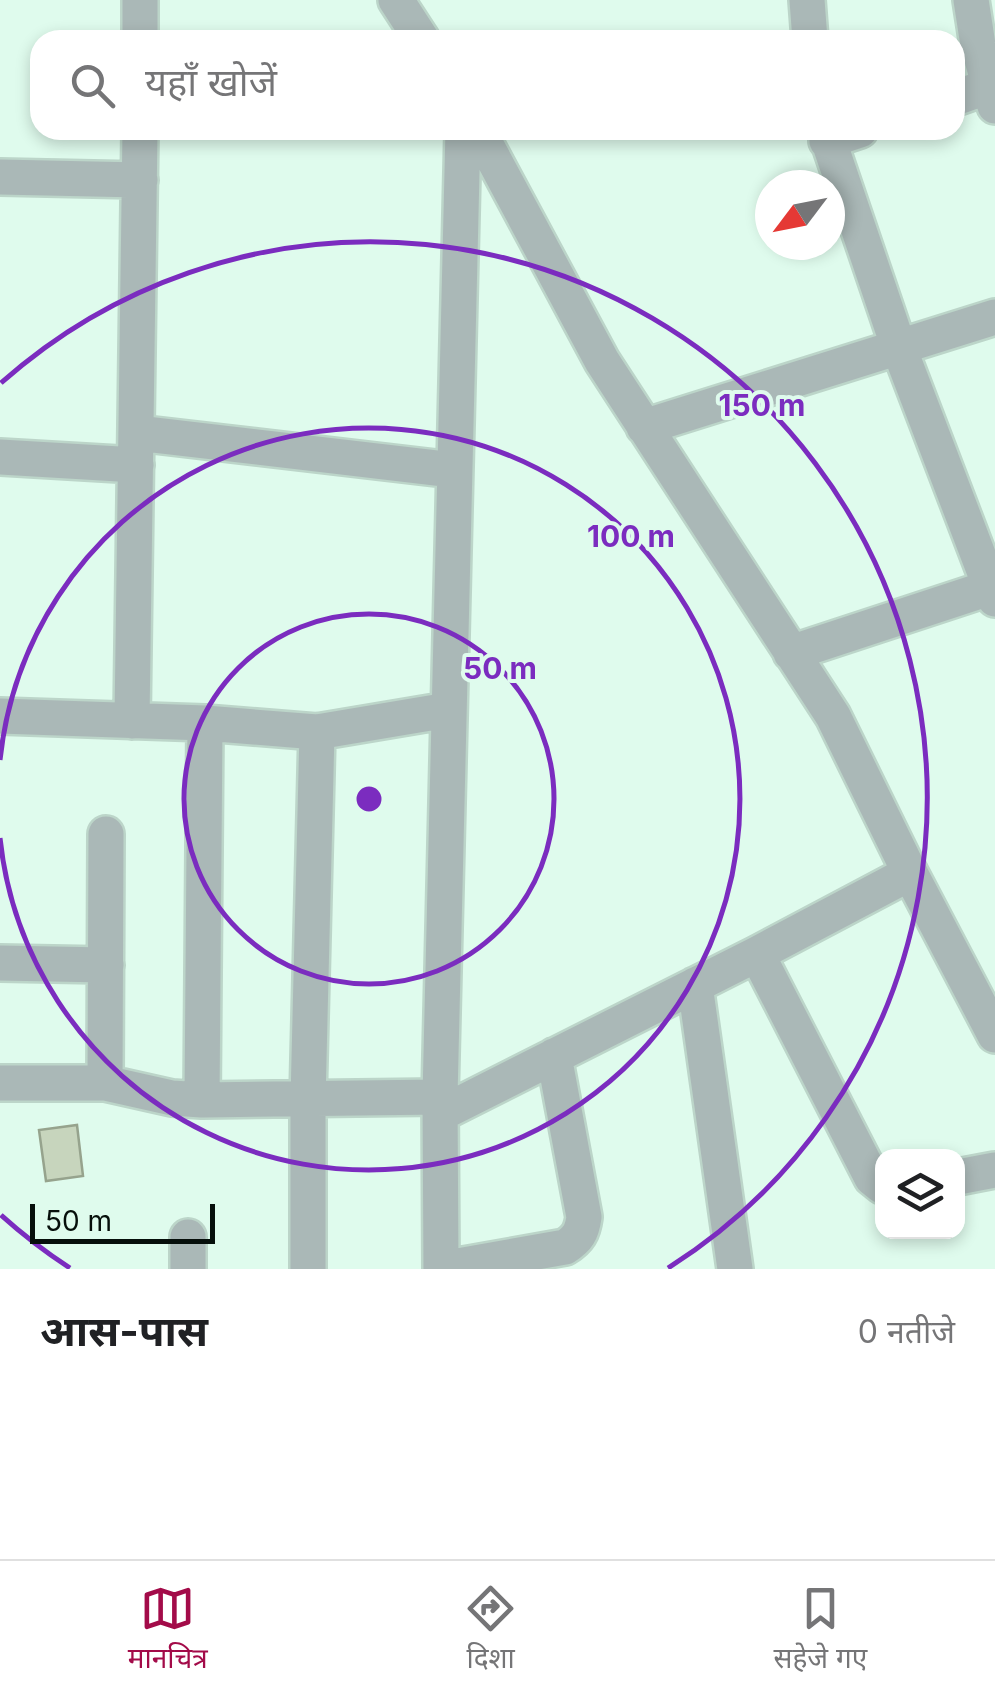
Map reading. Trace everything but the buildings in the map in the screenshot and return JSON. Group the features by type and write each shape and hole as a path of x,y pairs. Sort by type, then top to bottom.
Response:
{"street":[{"path":"140,0 140,30"},
{"path":"396,0 416,30"},
{"path":"807,0 809,30"},
{"path":"971,0 983,94"},
{"path":"132,721 140,140"},
{"path":"463,140 440,1105 441,1269 565,1248 583,1229 554,1056"},
{"path":"483,140 602,362 832,716 995,1035"},
{"path":"791,653 994,591 899,348 839,140"},
{"path":"0,177 140,180"},
{"path":"644,427 995,317"},
{"path":"0,457 136,449 453,470"},
{"path":"0,716 205,722 317,732 448,710"},
{"path":"202,1100 205,722"},
{"path":"308,1269 317,732"},
{"path":"105,1083 106,834"},
{"path":"0,1082 105,1083 172,1098 202,1100 440,1105 554,1056 910,873"},
{"path":"757,954 875,1180"},
{"path":"0,963 106,965"},
{"path":"694,985 735,1269"},
{"path":"965,1176 995,1170"}]}
